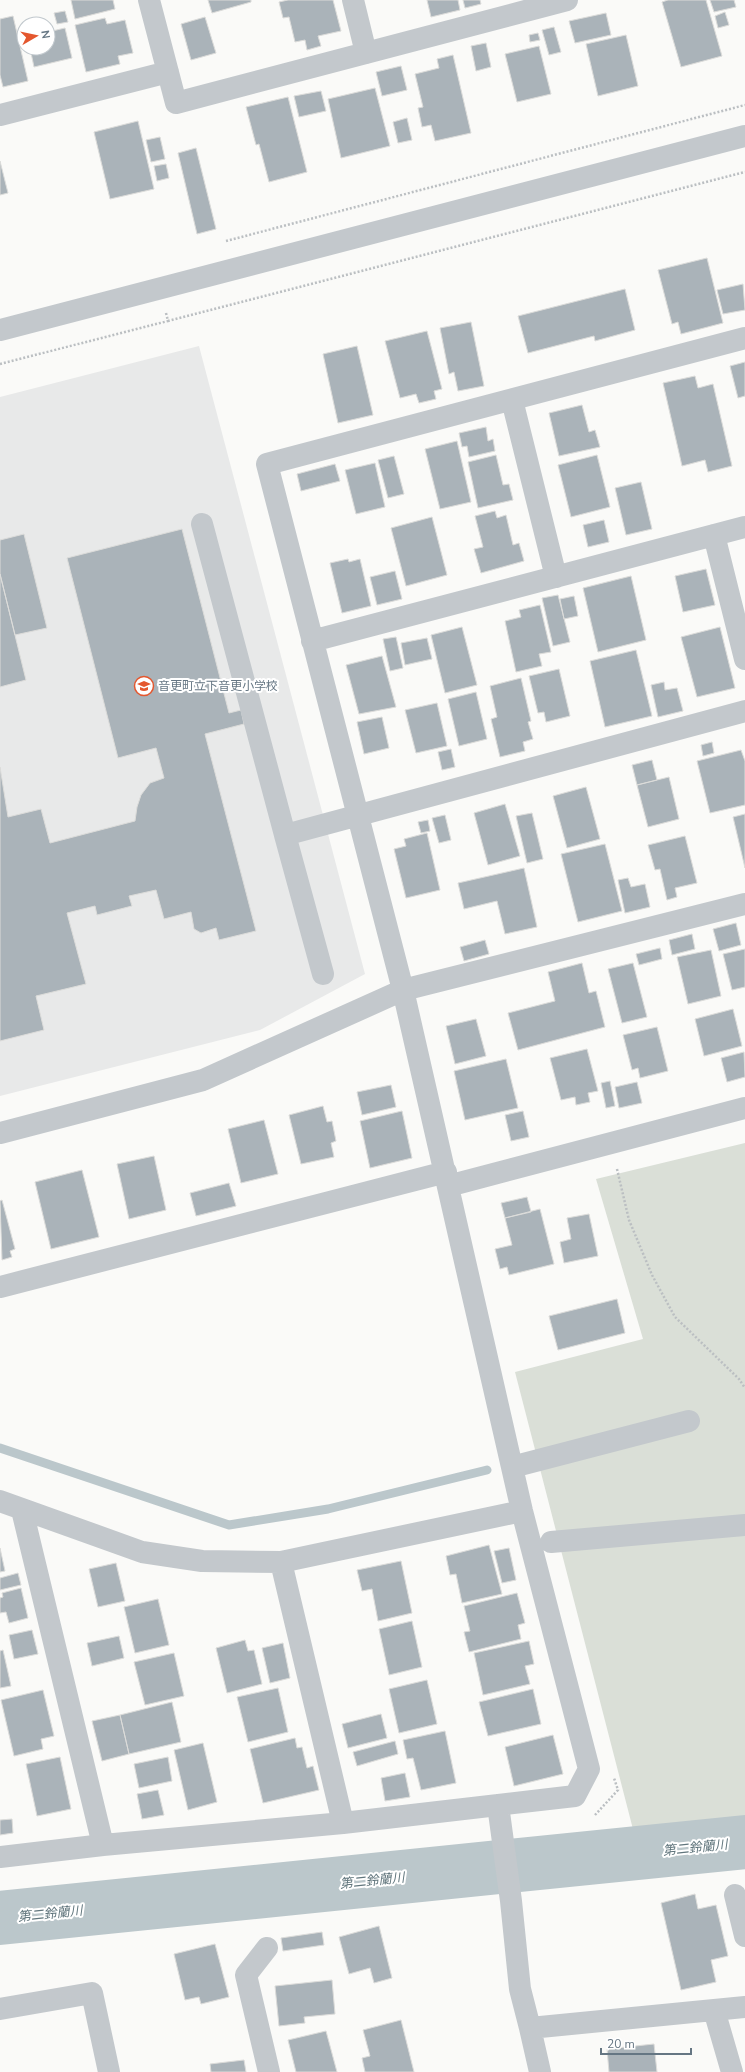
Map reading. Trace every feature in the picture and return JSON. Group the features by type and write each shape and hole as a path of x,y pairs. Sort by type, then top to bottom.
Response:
{"street":[{"path":"149,0 176,103 564,0"},
{"path":"353,0 366,53"},
{"path":"0,115 168,72"},
{"path":"0,330 745,136"},
{"path":"0,1857 103,1845 343,1823 575,1796 588,1768 522,1511 403,990 267,464 745,338"},
{"path":"512,400 556,577"},
{"path":"202,524 323,974"},
{"path":"312,641 745,527"},
{"path":"714,535 745,659"},
{"path":"286,835 745,710"},
{"path":"0,1133 203,1080 403,990 745,904"},
{"path":"0,1287 745,1108"},
{"path":"512,1467 689,1421"},
{"path":"0,1501 142,1552 202,1561 281,1562 522,1511"},
{"path":"22,1510 103,1845"},
{"path":"551,1542 745,1525"},
{"path":"281,1562 343,1823"},
{"path":"498,1805 512,1901 520,1989 540,2072"},
{"path":"735,1895 745,1936"},
{"path":"267,1948 246,1975 269,2072"},
{"path":"0,2009 92,1993 108,2072"},
{"path":"530,2028 745,2007"},
{"path":"714,2010 732,2072"}],"path":[{"path":"0,364 745,172"},
{"path":"161,288 168,321"},
{"path":"617,1168 629,1220 652,1275 675,1317 739,1379 745,1388"}],"shaded area":[{"name":"音更町立下音更小学校","path":"199,346 365,974 260,1030 0,1096 0,397"},
{"path":"745,1143 745,1825 635,1837 515,1372 643,1339 596,1179"}],"building":[{"path":"71,0 113,0 115,9 75,19"},
{"path":"208,0 251,0 251,2 212,13"},
{"path":"288,0 333,0 341,31 318,36 321,46 307,50 305,40 295,42 289,17 283,18 279,2"},
{"path":"427,0 458,0 460,10 431,17"},
{"path":"463,0 480,0 481,4 465,8"},
{"path":"668,0 706,0 722,56 681,67 662,2"},
{"path":"710,0 734,0 736,7 714,12"},
{"path":"65,11 68,22 57,24 54,13"},
{"path":"725,12 729,25 718,28 715,16"},
{"path":"606,13 611,35 575,43 569,21"},
{"path":"13,16 16,29 16,56 22,56 28,81 3,87 0,75 0,19"},
{"path":"205,17 216,53 191,60 181,24"},
{"path":"105,18 107,24 125,20 133,53 118,56 120,64 86,72 75,25"},
{"path":"554,27 561,52 549,55 542,30"},
{"path":"65,28 72,58 34,67 32,56 56,56 56,30"},
{"path":"538,33 540,40 530,42 529,35"},
{"path":"626,35 638,86 598,96 586,44"},
{"path":"486,43 491,67 476,71 471,46"},
{"path":"539,46 551,94 517,102 505,54"},
{"path":"453,55 471,133 435,141 431,125 422,127 418,108 423,107 415,74 439,68 437,59"},
{"path":"401,66 407,90 382,96 376,72"},
{"path":"375,88 390,146 341,158 328,99"},
{"path":"321,91 326,111 299,117 294,96"},
{"path":"288,97 307,172 269,182 259,144 256,145 246,107"},
{"path":"407,118 412,140 398,143 393,122"},
{"path":"138,121 154,189 110,199 94,132"},
{"path":"160,137 165,159 151,162 146,140"},
{"path":"196,148 216,229 197,234 178,153"},
{"path":"0,161 8,193 0,195"},
{"path":"166,164 169,178 157,181 154,166"},
{"path":"707,258 723,323 681,334 678,322 672,324 658,270"},
{"path":"743,284 745,310 723,314 717,290"},
{"path":"625,289 635,330 595,341 594,336 528,353 518,316"},
{"path":"471,322 484,386 458,391 454,372 449,374 440,328"},
{"path":"427,331 442,389 434,391 436,399 419,403 416,394 400,398 385,341"},
{"path":"357,346 373,415 338,423 323,354"},
{"path":"745,362 745,396 738,398 730,366"},
{"path":"695,376 698,388 713,384 732,466 708,472 705,460 682,466 663,383"},
{"path":"582,405 589,432 595,430 600,447 559,456 549,413"},
{"path":"486,427 488,441 493,439 495,451 469,457 467,446 462,447 459,433"},
{"path":"457,441 471,502 440,509 425,449"},
{"path":"496,455 503,485 509,484 513,500 478,508 468,462"},
{"path":"597,455 610,507 571,517 558,465"},
{"path":"394,456 404,494 388,498 378,460"},
{"path":"375,463 385,507 356,514 345,470"},
{"path":"335,464 340,481 301,491 297,474"},
{"path":"641,482 652,529 626,535 615,488"},
{"path":"495,511 497,518 506,515 513,545 519,543 524,561 481,573 474,549 483,547 475,516"},
{"path":"432,517 447,575 406,586 391,528"},
{"path":"604,520 609,542 588,547 583,525"},
{"path":"182,529 229,713 241,710 244,724 205,734 256,931 219,940 216,928 201,933 194,929 191,912 164,919 156,890 129,896 132,906 97,915 95,906 67,913 86,984 36,996 44,1030 0,1041 0,767 8,817 41,809 50,843 135,821 141,795 150,783 164,778 156,748 118,758 67,558"},
{"path":"24,534 47,628 15,635 0,574 0,540"},
{"path":"348,559 349,562 360,559 371,606 342,613 330,563"},
{"path":"706,569 715,605 683,612 675,576"},
{"path":"395,571 402,599 377,605 370,577"},
{"path":"0,574 26,680 0,687"},
{"path":"631,576 646,640 598,652 583,588"},
{"path":"558,595 570,642 553,646 542,598"},
{"path":"574,596 578,616 564,619 560,599"},
{"path":"540,605 551,652 539,654 542,666 516,672 505,621 521,617 519,610"},
{"path":"462,627 477,685 445,693 431,635"},
{"path":"720,627 735,688 697,697 681,637"},
{"path":"396,637 403,668 390,671 383,639"},
{"path":"427,638 432,659 405,665 401,643"},
{"path":"636,650 652,716 605,727 590,661"},
{"path":"382,656 396,707 359,714 346,665"},
{"path":"559,669 570,716 546,722 544,712 538,713 529,676"},
{"path":"521,678 531,721 528,722 533,739 523,742 525,751 500,757 491,719 497,717 490,686"},
{"path":"664,682 665,690 677,688 683,711 658,717 651,685"},
{"path":"476,692 487,739 459,746 448,699"},
{"path":"437,703 447,746 416,753 405,710"},
{"path":"382,717 389,748 364,754 357,722"},
{"path":"712,742 714,753 703,756 701,745"},
{"path":"451,749 455,767 442,770 438,752"},
{"path":"741,750 745,761 745,805 710,813 697,761"},
{"path":"652,760 657,780 637,785 632,765"},
{"path":"669,777 679,819 648,827 637,785"},
{"path":"586,787 600,839 567,848 553,796"},
{"path":"505,804 520,856 488,865 474,813"},
{"path":"532,813 543,859 527,863 516,816"},
{"path":"745,814 745,868 733,817"},
{"path":"445,815 451,840 439,843 432,818"},
{"path":"428,820 430,831 421,833 418,822"},
{"path":"427,833 440,890 406,898 394,849 406,846 404,839"},
{"path":"685,836 697,883 675,888 677,897 667,900 660,869 655,870 648,845"},
{"path":"605,844 622,911 578,922 561,854"},
{"path":"524,868 537,927 505,934 497,901 464,909 458,883"},
{"path":"628,878 631,887 645,884 650,907 625,913 618,880"},
{"path":"736,923 741,945 719,951 713,929"},
{"path":"692,934 695,949 672,955 669,940"},
{"path":"485,940 489,954 464,961 460,947"},
{"path":"660,948 662,959 639,965 636,954"},
{"path":"745,949 745,987 732,990 723,954"},
{"path":"711,950 721,996 688,1004 677,957"},
{"path":"582,963 589,993 596,991 605,1027 518,1050 508,1013 555,1001 548,972"},
{"path":"633,963 647,1017 622,1023 608,969"},
{"path":"733,1009 742,1046 704,1056 695,1019"},
{"path":"476,1019 486,1056 455,1064 446,1026"},
{"path":"657,1027 668,1071 640,1078 638,1068 632,1070 623,1035"},
{"path":"587,1049 598,1091 588,1093 590,1102 576,1105 575,1097 561,1100 550,1058"},
{"path":"744,1052 745,1077 727,1082 721,1058"},
{"path":"506,1059 518,1108 465,1120 454,1071"},
{"path":"610,1081 615,1106 606,1108 601,1083"},
{"path":"637,1082 642,1103 619,1108 615,1087"},
{"path":"391,1085 396,1107 362,1115 357,1092"},
{"path":"323,1106 327,1122 332,1121 336,1141 331,1143 334,1157 301,1164 289,1115"},
{"path":"402,1111 412,1158 370,1168 360,1121"},
{"path":"523,1111 529,1137 511,1141 505,1115"},
{"path":"264,1120 278,1174 241,1183 228,1129"},
{"path":"154,1156 166,1210 129,1219 117,1164"},
{"path":"82,1170 99,1237 51,1249 35,1182"},
{"path":"229,1183 236,1206 196,1216 190,1193"},
{"path":"527,1197 531,1212 505,1218 501,1203"},
{"path":"2,1200 15,1249 10,1251 12,1257 2,1260 0,1201"},
{"path":"540,1209 554,1264 509,1275 507,1267 500,1269 495,1249 512,1245 505,1218"},
{"path":"589,1214 598,1256 564,1263 560,1242 571,1239 567,1218"},
{"path":"617,1299 625,1333 558,1350 549,1316"},
{"path":"489,1545 502,1594 462,1603 456,1574 450,1575 446,1556"},
{"path":"0,1548 5,1571 0,1572"},
{"path":"509,1548 516,1580 502,1583 494,1551"},
{"path":"401,1561 412,1613 378,1621 372,1589 362,1591 357,1570"},
{"path":"116,1563 125,1601 98,1607 89,1569"},
{"path":"18,1573 21,1585 0,1590 0,1578"},
{"path":"21,1588 28,1618 9,1623 6,1612 0,1613 0,1598 3,1597 2,1593"},
{"path":"517,1593 525,1623 518,1625 521,1639 469,1652 464,1632 470,1631 464,1606"},
{"path":"158,1599 169,1645 135,1653 124,1607"},
{"path":"412,1621 422,1667 389,1675 379,1629"},
{"path":"32,1630 38,1654 14,1659 9,1635"},
{"path":"119,1636 124,1658 92,1666 87,1643"},
{"path":"245,1640 248,1651 254,1650 262,1684 227,1693 216,1648"},
{"path":"529,1641 534,1664 525,1666 530,1684 483,1695 474,1653"},
{"path":"283,1643 290,1678 270,1683 262,1648"},
{"path":"3,1650 11,1686 0,1688 0,1651"},
{"path":"174,1653 184,1696 145,1705 134,1662"},
{"path":"427,1680 437,1724 399,1733 389,1689"},
{"path":"278,1688 288,1732 248,1742 237,1697"},
{"path":"533,1689 541,1724 488,1736 479,1702"},
{"path":"43,1690 54,1736 41,1739 43,1749 14,1756 1,1700"},
{"path":"172,1702 181,1742 129,1754 120,1715"},
{"path":"381,1714 387,1738 348,1748 342,1724"},
{"path":"120,1715 129,1754 102,1761 92,1721"},
{"path":"445,1731 456,1783 421,1790 413,1758 407,1759 403,1740"},
{"path":"553,1735 563,1774 514,1786 505,1747"},
{"path":"295,1738 297,1748 302,1747 307,1768 313,1766 319,1790 263,1803 250,1749"},
{"path":"395,1741 398,1754 357,1766 353,1752"},
{"path":"203,1743 217,1802 188,1810 174,1750"},
{"path":"60,1757 71,1809 37,1816 26,1764"},
{"path":"168,1757 172,1781 139,1788 134,1764"},
{"path":"405,1773 410,1797 385,1801 381,1778"},
{"path":"158,1790 164,1815 142,1819 137,1794"},
{"path":"12,1819 13,1833 0,1835 0,1820"},
{"path":"695,1894 698,1909 716,1905 728,1956 711,1960 716,1982 681,1990 661,1903"},
{"path":"379,1926 392,1978 374,1983 370,1968 349,1974 339,1937"},
{"path":"322,1932 324,1945 283,1951 281,1938"},
{"path":"215,1944 229,1997 201,2004 199,1997 185,2000 174,1954"},
{"path":"332,1980 335,2014 304,2017 305,2023 279,2026 275,1986"},
{"path":"401,2020 414,2072 365,2072 362,2058 370,2056 363,2030"},
{"path":"326,2031 337,2072 296,2072 288,2040"},
{"path":"654,2044 657,2072 609,2072 607,2049"},
{"path":"244,2060 246,2072 211,2072 210,2064"}],"waterway":[{"path":"0,1448 229,1525 328,1509 487,1470"},
{"name":"第二鈴蘭川","path":"0,1918 745,1842"}],"place":[{"name":"音更町立下音更小学校","path":"144,686"}]}
